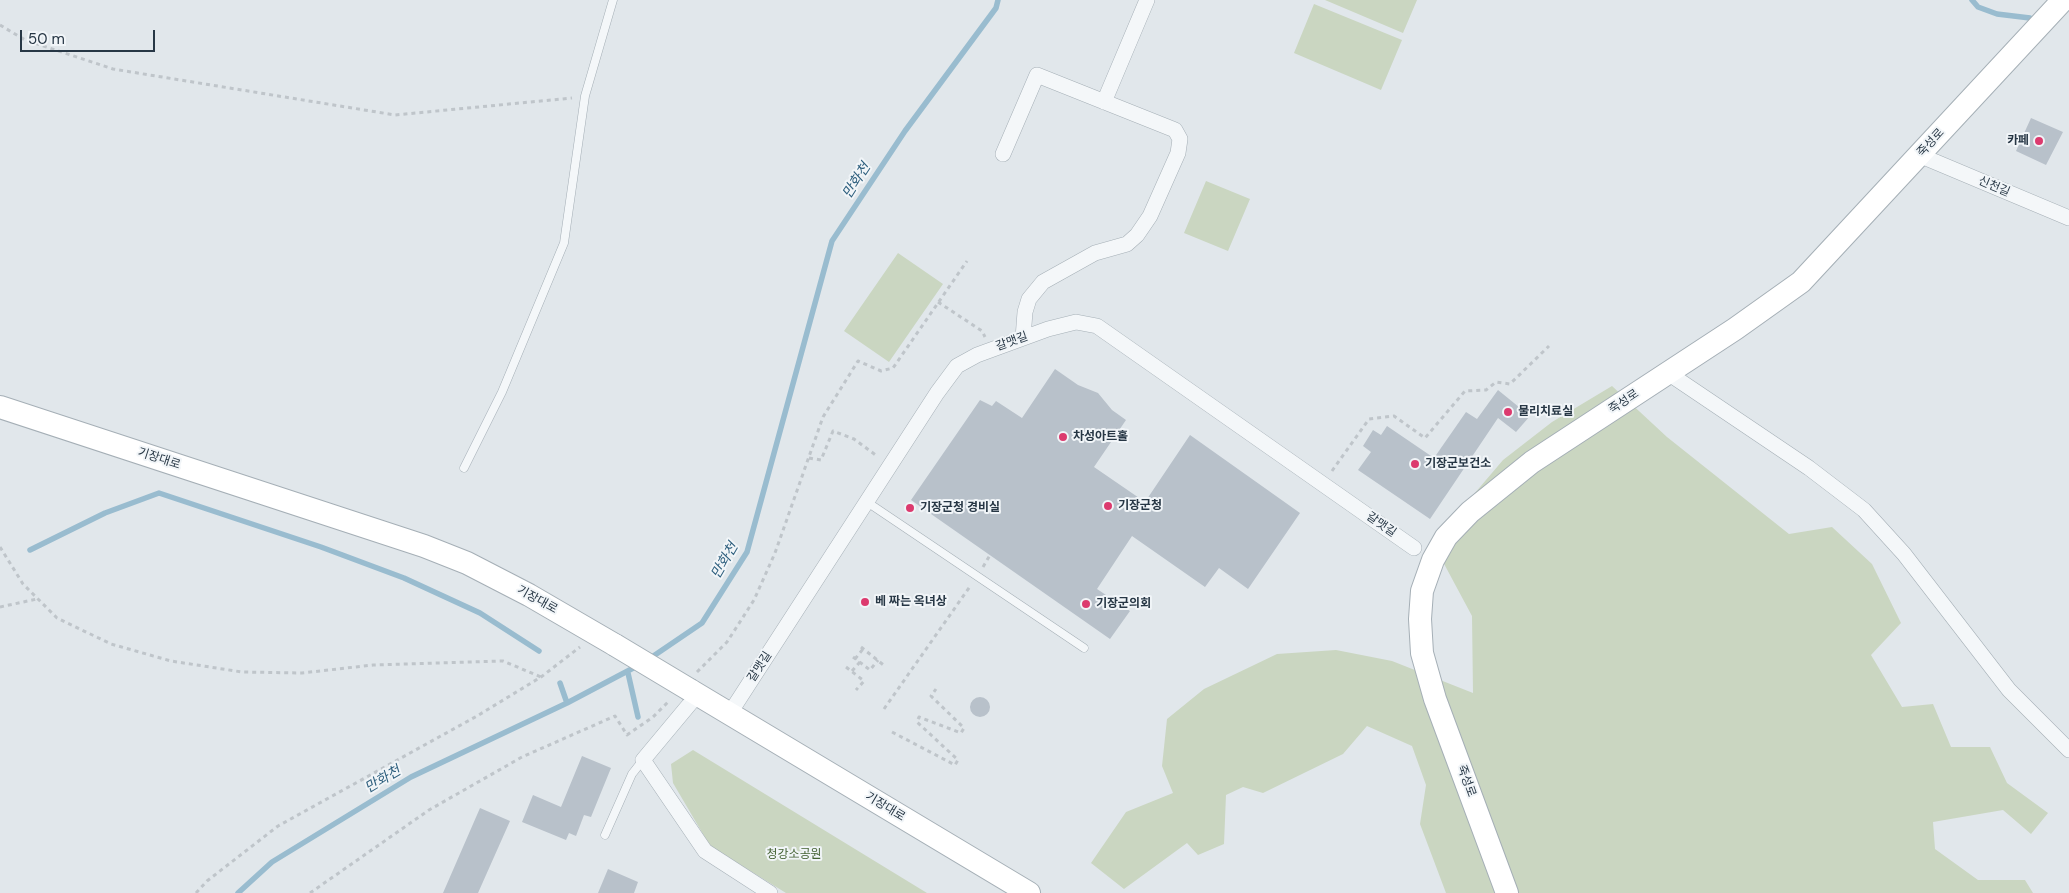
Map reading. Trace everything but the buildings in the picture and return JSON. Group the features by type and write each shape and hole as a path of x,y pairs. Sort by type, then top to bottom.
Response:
{"main road":[{"name":"죽성로","path":"1507,893 1435,699 1422,653 1420,619 1422,592 1433,560 1446,537 1470,512 1532,462 1668,373 1775,293 1801,282 2063,0"},
{"name":"기장대로","path":"0,407 424,546 467,563 529,595 606,640 1029,893"}],"street":[{"path":"1104,102 1147,0"},
{"path":"1003,154 1036,75 1175,130 1180,136 1180,148 1150,216 1137,235 1127,244 1096,253 1043,282 1029,299 1025,312 1023,338"},
{"name":"신천길","path":"1919,155 2069,218"},
{"name":"갈맷길","path":"730,713 890,465 957,366 990,350 1076,322 1097,326 1414,548"},
{"path":"1668,373 1809,468 1864,510 1904,554 2009,690 2069,750"},
{"path":"688,689 643,760 705,851 770,893"}],"lane":[{"path":"464,468 502,392 564,243 585,96 613,0"},
{"path":"867,502 1084,648"},
{"path":"605,835 632,774 643,760"}],"path":[{"path":"0,25 25,40 113,69 395,115 585,96"},
{"path":"310,893 429,810 522,757 615,716 627,734 653,717 688,689 727,642 754,600 775,553 823,417 858,361 881,371 893,368 967,261"},
{"path":"938,302 982,331 990,350"},
{"path":"1322,484 1369,419 1394,416 1425,438 1465,391 1486,390 1496,382 1510,384 1549,346"},
{"path":"809,458 821,460 833,431 854,439 890,465"},
{"path":"0,547 22,584 57,618 111,644 180,662 242,672 302,674 373,665 503,661 541,677"},
{"path":"884,709 990,556"},
{"path":"0,607 38,599"},
{"path":"196,893 207,881 278,826 477,716 606,640"},
{"path":"878,660 870,670 854,658 862,648 878,660 886,667"},
{"path":"852,672 860,662"},
{"path":"846,667 864,681 856,690"},
{"path":"892,732 955,765 958,760 917,722 920,717 961,733 964,728 930,696 936,689"}],"green space":[{"path":"1325,0 1417,0 1403,33"},
{"path":"1314,4 1402,40 1381,90 1294,53"},
{"path":"1206,181 1250,199 1228,251 1184,233"},
{"path":"898,253 943,284 889,362 844,331"},
{"path":"1612,386 1667,437 1789,534 1832,527 1872,564 1901,623 1871,655 1902,707 1933,704 1951,747 1990,747 2007,783 2048,813 2031,834 2003,810 1933,822 1935,849 1978,880 2025,880 2033,893 1446,893 1420,824 1426,785 1412,746 1367,726 1343,754 1263,793 1243,787 1226,795 1224,844 1198,855 1187,843 1124,889 1091,863 1126,812 1173,793 1162,766 1167,719 1204,689 1277,654 1336,650 1392,661 1473,693 1472,616 1435,547 1463,507 1503,460 1552,422"},
{"name":"청강소공원","path":"693,750 927,893 786,893 710,846 673,783 671,764"}],"waterway":[{"name":"만화천","path":"649,659 702,623 747,552 832,241 905,131 996,8 998,0"},
{"path":"1972,0 1978,7 1997,14 2030,18"},
{"path":"30,550 105,513 159,493 321,547 404,578 480,613 539,651"},
{"name":"만화천","path":"238,893 272,862 411,777 567,703 639,665"},
{"path":"628,673 638,717"},
{"path":"560,683 567,703"}],"place":[{"name":"카페","path":"2039,141"},
{"name":"물리치료실","path":"1508,412"},
{"name":"차성아트홀","path":"1063,437"},
{"name":"기장군보건소","path":"1415,464"},
{"name":"기장군청","path":"1108,506"},
{"name":"기장군청 경비실","path":"910,508"},
{"name":"베 짜는 옥녀상","path":"865,602"},
{"name":"기장군의회","path":"1086,604"}]}
